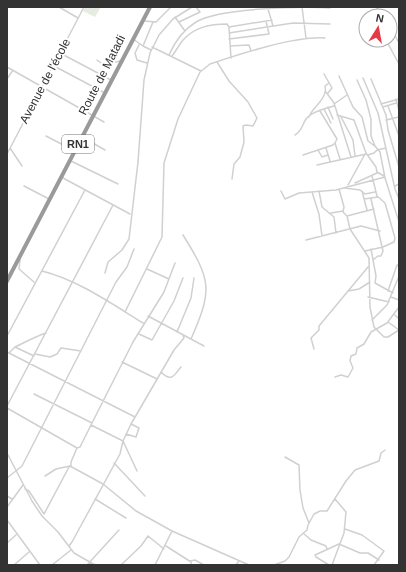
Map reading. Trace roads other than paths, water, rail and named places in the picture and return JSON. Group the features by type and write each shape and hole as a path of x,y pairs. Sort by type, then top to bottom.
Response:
{"highway":[{"name":"Route de Matadi","path":"7,281 69,160 94,115 132,38 150,7"}],"street":[{"path":"59,7 78,18"},
{"name":"Avenue de l'école","path":"7,154 84,7"},
{"path":"142,20 152,22 156,21 171,7"},
{"path":"105,273 108,262 122,250 128,241 136,178 147,63 151,50 164,29 175,17 192,7"},
{"path":"179,22 200,12 196,7"},
{"path":"244,7 245,11"},
{"path":"303,7 306,38"},
{"path":"169,54 174,42 199,20 245,11 303,7 330,8"},
{"path":"268,9 273,27"},
{"path":"175,17 185,31"},
{"path":"172,56 186,38 199,28 220,24 228,24 229,27 272,20"},
{"path":"229,39 267,35 270,33 266,21"},
{"path":"143,46 152,22"},
{"path":"229,33 293,23 330,24"},
{"path":"229,27 231,58"},
{"path":"132,38 139,45 151,50"},
{"path":"125,312 162,237 164,163 178,119 201,71 210,64 251,52 306,38 325,38"},
{"path":"139,45 135,53 137,60 147,63"},
{"path":"230,46 249,45 251,52"},
{"path":"152,47 201,71"},
{"path":"390,48 399,64"},
{"path":"60,53 111,80"},
{"path":"97,60 104,65 121,61"},
{"path":"217,62 229,81 248,102 257,118 253,126 243,126 244,142 240,157 234,164 232,178"},
{"path":"54,66 104,93"},
{"path":"7,67 43,86 104,122"},
{"path":"7,79 13,70"},
{"path":"295,135 299,132 308,117 327,92 332,89 324,74"},
{"path":"339,76 352,107 362,117 369,143"},
{"path":"363,78 376,109 399,198"},
{"path":"371,79 383,107 399,167"},
{"path":"357,80 368,107 371,121 371,136 380,152 384,176 399,222"},
{"path":"329,83 325,87 334,105 351,157"},
{"path":"308,117 334,105 347,95"},
{"path":"381,104 399,99"},
{"path":"396,100 399,111"},
{"path":"383,107 396,103"},
{"path":"388,106 399,136"},
{"path":"328,107 333,119"},
{"path":"324,109 331,123"},
{"path":"320,111 337,138 336,143 340,159"},
{"path":"337,115 354,120 366,154 376,167 378,173 384,176"},
{"path":"341,117 353,140 355,156"},
{"path":"386,120 399,117"},
{"path":"46,136 75,151"},
{"path":"82,137 105,150"},
{"path":"303,155 326,148 336,143"},
{"path":"363,144 369,143 376,147"},
{"path":"317,165 366,154 387,147"},
{"path":"10,148 22,166"},
{"path":"326,148 330,162"},
{"path":"318,150 322,157 328,155"},
{"path":"345,188 366,154"},
{"path":"69,160 118,184"},
{"path":"376,167 382,164"},
{"path":"281,191 285,199 299,193 340,189 378,173"},
{"path":"365,251 383,247 394,242 396,237 385,203 375,192 372,176"},
{"path":"353,184 384,176"},
{"path":"61,177 131,215"},
{"path":"395,186 399,184"},
{"path":"24,186 50,199"},
{"path":"345,188 368,194 375,192"},
{"path":"340,189 344,207 343,211 347,216 350,229 369,258 368,268 370,282 368,297 374,327 384,336 388,337 399,330 388,322"},
{"path":"7,336 85,190"},
{"path":"319,191 322,207 334,217 336,234"},
{"path":"312,192 319,214 322,236"},
{"path":"362,192 367,210"},
{"path":"364,199 378,197"},
{"path":"371,199 383,247 382,255 373,260"},
{"path":"77,448 42,426 7,407 113,205"},
{"path":"347,216 374,208"},
{"path":"330,213 343,211"},
{"path":"306,240 336,234 362,226 380,231"},
{"path":"183,235 201,264 207,284 204,303 191,339"},
{"path":"7,478 22,466 116,282 127,267 134,249"},
{"path":"371,249 376,276 375,284 393,293"},
{"path":"19,258 21,261 19,269 35,282"},
{"path":"25,489 29,491 44,514 70,467 77,448 80,447 122,362 148,316 161,297 175,263"},
{"path":"388,291 396,265 399,266"},
{"path":"314,349 312,338 319,330 319,326 368,268"},
{"path":"147,269 169,279"},
{"path":"42,271 57,275 144,323"},
{"path":"372,320 381,313 389,302 399,276"},
{"path":"138,334 152,340 174,301 183,278"},
{"path":"177,332 191,298 194,278"},
{"path":"347,292 359,289 370,282"},
{"path":"368,297 389,302"},
{"path":"391,297 399,300"},
{"path":"335,377 341,375 348,377 353,368 350,360 351,356 356,354 357,348 364,344 368,339 368,334 395,316 399,307"},
{"path":"148,316 204,346"},
{"path":"395,316 399,319"},
{"path":"46,333 34,337 25,344 15,347 8,352 30,365 135,417"},
{"path":"68,546 72,542 120,454 123,441 131,424 161,372 183,338 183,335"},
{"path":"15,347 35,355 50,356 57,354 62,348 81,351"},
{"path":"122,362 157,379"},
{"path":"161,372 166,377 170,378 175,376 181,366"},
{"path":"34,394 123,441 137,471"},
{"path":"126,434 136,437 139,428 131,424"},
{"path":"274,565 285,561 289,557 299,537 307,530 309,523 318,512 327,511 346,481 355,470 379,462 381,453 385,450"},
{"path":"7,453 25,489 42,516 76,555 96,565"},
{"path":"285,457 299,465 300,490 303,508 309,523"},
{"path":"114,463 145,496"},
{"path":"45,476 56,469 70,467 103,484 136,511 172,531 249,565"},
{"path":"7,507 23,484"},
{"path":"7,496 12,500"},
{"path":"95,499 126,518"},
{"path":"332,565 345,529 346,511 335,499"},
{"path":"7,520 16,535 40,565"},
{"path":"345,529 362,536 384,551 374,565"},
{"path":"87,565 119,530"},
{"path":"155,565 166,546 172,531"},
{"path":"303,533 311,540 326,546 327,549"},
{"path":"7,543 16,535"},
{"path":"121,565 148,536 164,549"},
{"path":"329,565 315,556 339,544 351,547 360,553 368,553 379,560"},
{"path":"166,546 190,561 195,560 204,565"},
{"path":"52,565 71,550"},
{"path":"14,565 30,551"},
{"path":"190,561 192,562 191,565"},
{"path":"236,565 239,561"}]}
